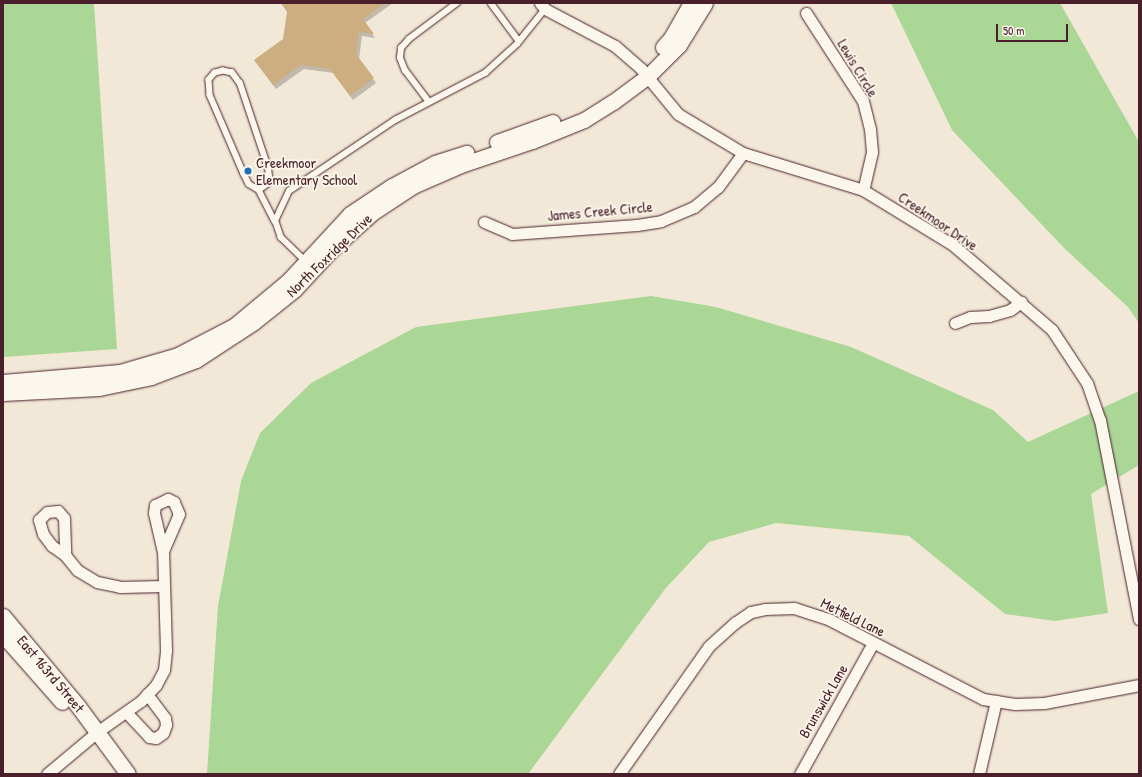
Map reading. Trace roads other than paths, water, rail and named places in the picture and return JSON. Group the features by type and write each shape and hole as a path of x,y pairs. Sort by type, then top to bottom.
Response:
{"street":[{"name":"North Foxridge Drive","path":"644,73 671,38 691,3"},
{"name":"North Foxridge Drive","path":"3,392 99,388 151,376 196,360 254,322 296,289 310,265 350,214 392,186 435,163 578,112 644,73 679,44 705,3"},
{"name":"Creekmoor Drive","path":"545,5 615,46 644,73 678,114 743,153 862,190 953,245 1022,302 1052,330 1087,383 1108,452 1139,619"},
{"name":"Lewis Circle","path":"806,13 863,101 870,129 872,152 862,190"},
{"name":"James Creek Circle","path":"484,222 512,234 637,225 661,221 694,208 718,188 743,153"},
{"name":"North Foxridge Drive","path":"3,382 120,372 178,355 234,326 288,281 310,265"},
{"path":"954,323 970,317 996,314 1022,302"},
{"path":"47,774 147,694 156,685 164,670 166,650 163,551"},
{"path":"65,555 77,570 97,582 120,587 163,586"},
{"name":"Metfield Lane","path":"619,774 709,646 736,622 751,612 765,609 794,608 830,620 983,699 1014,704 1044,703 1139,685"},
{"name":"East 163rd Street","path":"3,616 94,735 117,774"},
{"name":"East 163rd Street","path":"3,635 128,774"},
{"name":"Brunswick Lane","path":"800,774 873,643"},
{"path":"126,712 149,738 156,738 163,733 166,724 165,718 147,694"},
{"path":"979,774 996,701"}],"lane":[{"path":"428,102 404,71 400,58 401,48 409,39 457,3"},
{"path":"491,3 519,41"},
{"path":"275,221 289,192 395,120 485,73 519,41 545,5"},
{"path":"259,190 267,184 269,177 268,168 240,84 232,74 224,71 215,73 209,80 210,95 244,174 250,184 259,190 275,221 281,238 310,265"}],"place":[{"name":"Creekmoor Elementary School","path":"248,171"}]}
